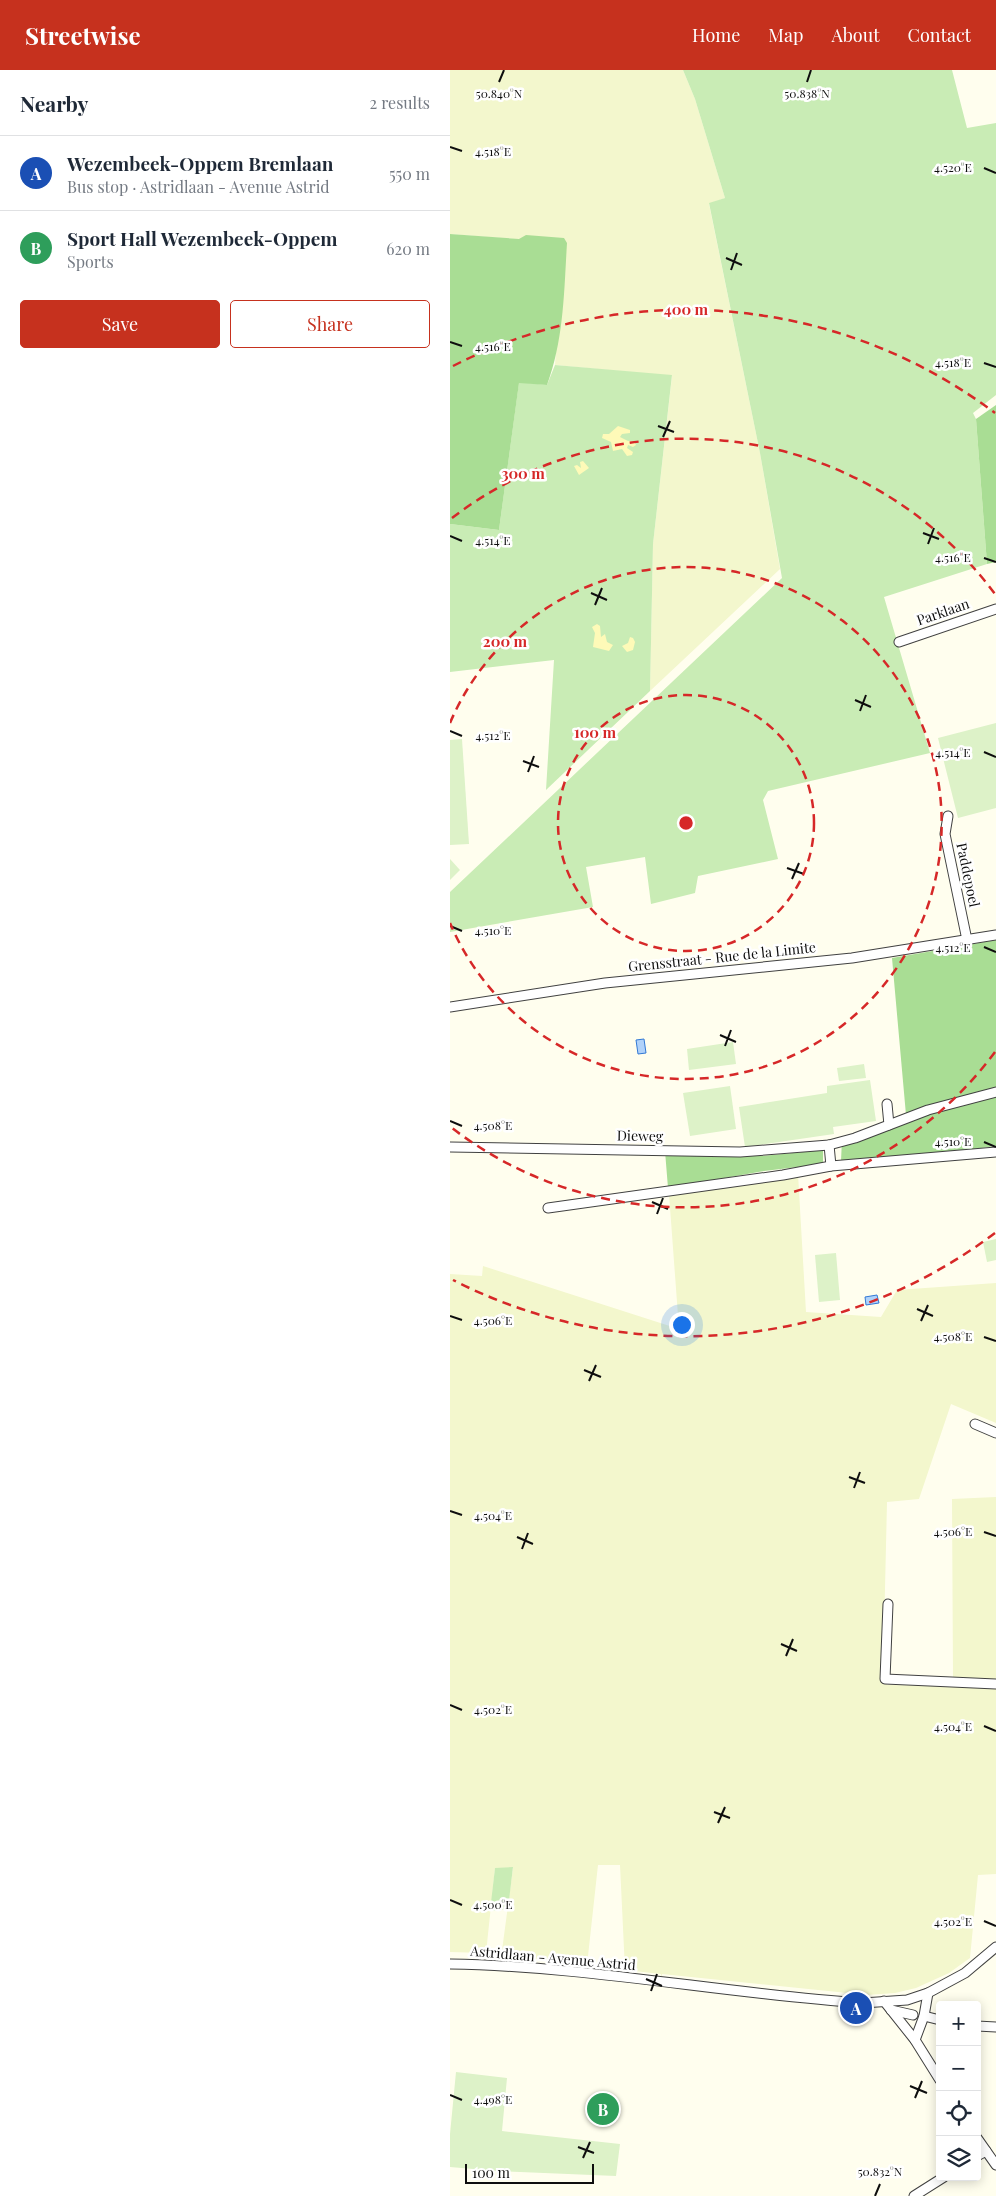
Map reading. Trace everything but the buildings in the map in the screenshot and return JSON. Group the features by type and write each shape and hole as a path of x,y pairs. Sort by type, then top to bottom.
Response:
{"street":[{"name":"Parklaan","path":"899,642 996,609"},
{"name":"Paddepoel","path":"948,816 945,834 967,940"},
{"name":"Grensstraat - Rue de la Limite","path":"450,1007 605,983 852,958 996,935"},
{"name":"Dieweg","path":"450,1146 740,1152 829,1145 936,1108 996,1092"},
{"path":"887,1104 890,1125"},
{"path":"829,1145 831,1166"},
{"path":"548,1208 783,1175 831,1166 996,1152"},
{"path":"974,1424 996,1433"},
{"path":"888,1604 885,1679 996,1684"},
{"name":"Astridlaan - Avenue Astrid","path":"450,1964 482,1964 588,1974 863,2003 907,2000 928,1993 965,1973 996,1947"},
{"path":"915,2040 924,2016 928,1993"},
{"path":"884,2001 915,2040 936,2074"},
{"path":"891,2010 913,2015"},
{"path":"924,2016 936,2019"},
{"path":"981,2026 996,2027"},
{"path":"981,2144 996,2165"},
{"path":"981,2154 986,2151"},
{"path":"914,2196 938,2181"}],"green space":[{"path":"450,70 683,70 695,99 725,198 709,204 760,453 780,569 650,691 653,544 672,376 555,365 563,243 450,234"},
{"path":"683,70 952,70 967,128 996,123 996,395 973,413 976,419 987,564 884,597 930,753 768,791 763,800 778,859 698,876 695,893 651,904 645,857 586,867 593,907 450,932 450,892 782,578 760,453 709,203 725,198 695,99"},
{"path":"450,234 519,239 526,235 564,238 567,243 560,333 553,368 547,385 519,383 499,530 450,524"},
{"path":"555,365 672,375 653,544 650,691 546,790 554,660 450,672 450,524 499,530 519,382 547,385"},
{"path":"996,405 996,562 987,564 976,419"},
{"path":"996,723 996,808 958,818 938,738"},
{"path":"462,739 469,844 450,845 450,740"},
{"path":"450,859 460,870 450,880"},
{"path":"996,940 996,1146 936,1154 841,1161 842,1139 906,1115 892,958"},
{"path":"733,1042 736,1064 689,1070 687,1049"},
{"path":"864,1064 866,1078 839,1081 837,1068"},
{"path":"870,1080 876,1121 833,1127 834,1134 745,1147 739,1107 827,1093 827,1086"},
{"path":"730,1086 736,1129 690,1136 683,1093"},
{"path":"823,1150 823,1164 764,1171 668,1188 665,1151 762,1156"},
{"path":"798,1174 806,1312 881,1317 897,1290 996,1283 996,1423 951,1404 919,1499 887,1502 883,1676 887,1685 964,1686 953,1678 952,1499 996,1497 996,1874 978,1875 970,1958 949,1973 916,1988 895,1993 867,1995 662,1974 661,1982 661,1974 625,1970 620,1865 598,1865 587,1965 503,1955 501,1958 513,1868 495,1868 486,1953 450,1952 450,1274 482,1276 483,1266 679,1329 669,1194"},
{"path":"996,1239 996,1260 987,1262 983,1242"},
{"path":"836,1253 840,1300 819,1302 815,1255"},
{"path":"513,1867 508,1909 490,1911 495,1868"},
{"path":"456,2072 507,2078 502,2131 620,2144 616,2176 450,2167 450,2134"}],"sand":[{"path":"618,426 630,430 630,433 622,434 620,437 628,441 634,441 636,445 633,447 628,445 627,448 633,452 632,455 627,456 622,449 613,451 611,442 602,438 603,434 609,434"},
{"path":"583,461 589,468 579,475 574,466 577,465 581,468 580,462"},
{"path":"597,624 600,626 601,637 605,634 607,642 613,645 609,651 593,647 595,633 592,627"},
{"path":"630,637 635,642 633,650 627,652 622,646 628,643"}],"water":[{"path":"644,1039 646,1053 638,1054 636,1040"},
{"path":"877,1295 879,1303 866,1305 865,1297"}],"place":[{"name":"Wezembeek-Oppem Bremlaan","path":"856,2008"},
{"name":"Sport Hall Wezembeek-Oppem","path":"603,2109"}]}
